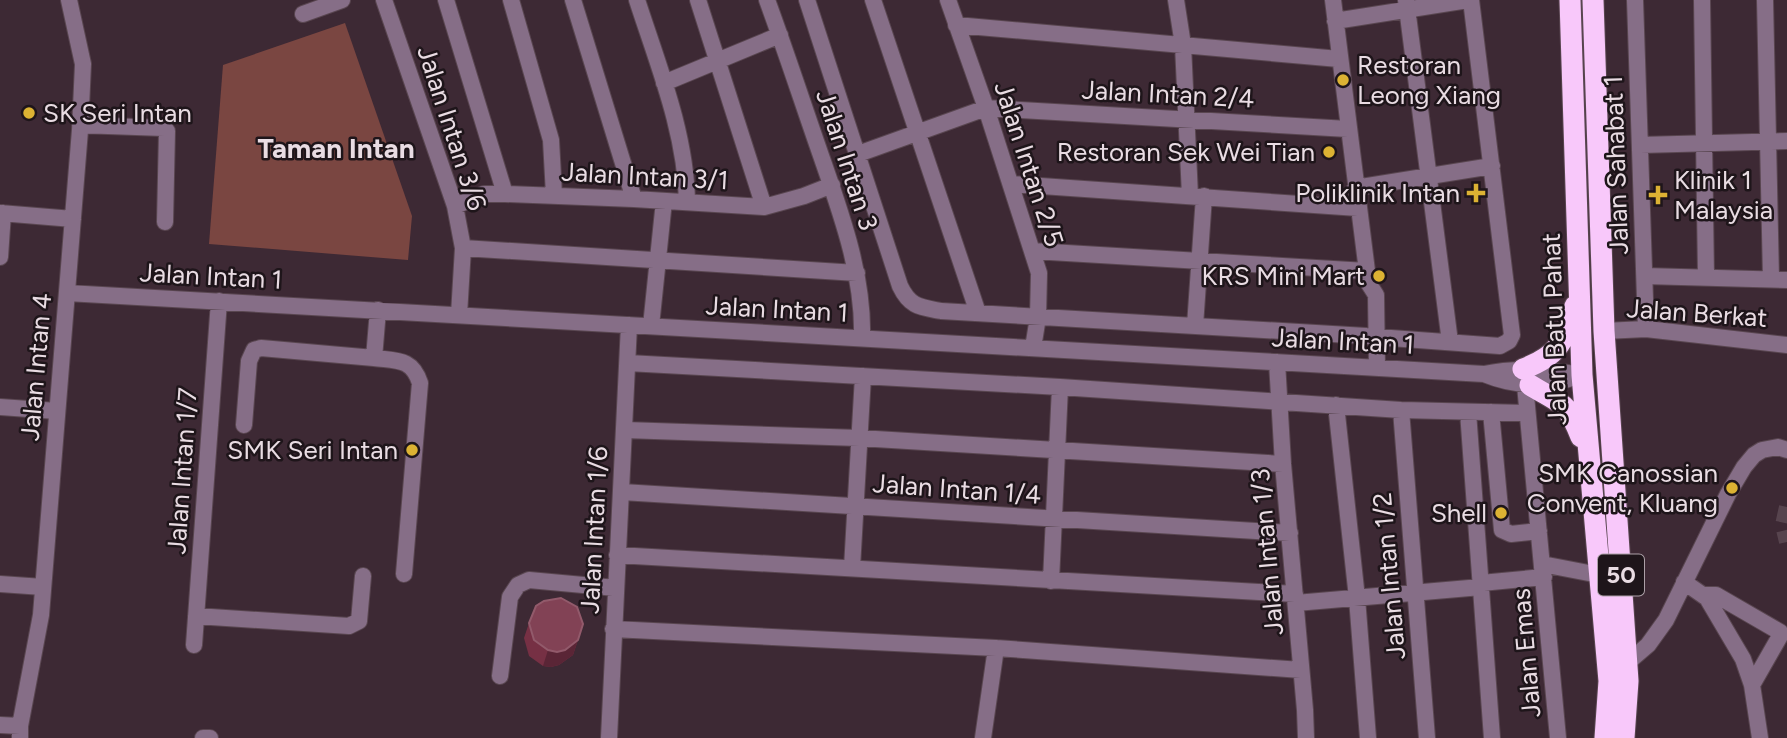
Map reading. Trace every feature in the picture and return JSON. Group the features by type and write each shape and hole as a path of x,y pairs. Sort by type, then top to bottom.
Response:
{"highway":[{"name":"Jalan Batu Pahat","path":"1570,0 1582,375 1609,681 1605,738"},
{"name":"Jalan Batu Pahat","path":"1592,0 1604,328 1628,681 1624,738"},
{"path":"1580,294 1564,337 1552,355 1526,380 1563,403 1572,414 1587,455"},
{"path":"1604,328 1582,375 1600,391 1609,412"}],"street":[{"name":"Jalan Intan 4","path":"20,732 41,615 80,125 83,64 69,0"},
{"path":"303,14 342,0"},
{"name":"Jalan Intan 3/6","path":"384,0 456,206 463,248 458,315"},
{"path":"446,0 505,194"},
{"path":"511,0 551,140 554,195"},
{"path":"573,0 634,199"},
{"path":"637,0 680,142 687,177 687,202"},
{"path":"698,0 764,207"},
{"name":"Jalan Intan 3","path":"767,0 832,185 857,273 863,311 862,338"},
{"name":"Jalan Intan 1","path":"807,0 900,286 906,298 917,306 942,311 1500,346 1509,341 1512,335 1492,166"},
{"path":"873,0 978,313"},
{"name":"Jalan Intan 2/5","path":"948,0 1039,274 1038,317 1033,348"},
{"path":"1176,0 1183,45 1187,120 1197,196 1200,261 1195,326"},
{"path":"1333,0 1368,277 1365,297 1371,337 1371,368"},
{"path":"1335,21 1407,5 1470,0 1492,166 1355,188"},
{"name":"Jalan Sahabat 1","path":"1635,0 1646,329"},
{"path":"1702,0 1706,277"},
{"path":"1644,276 1779,280 1768,142 1765,0"},
{"path":"1407,5 1450,342"},
{"path":"956,25 1339,59"},
{"path":"664,83 780,35"},
{"path":"858,154 986,108"},
{"name":"Jalan Intan 2/4","path":"986,108 1348,129"},
{"path":"80,125 164,128 167,131 165,222"},
{"path":"1640,145 1787,141"},
{"path":"1011,184 1358,208"},
{"name":"Jalan Intan 3/1","path":"456,206 484,194 505,194 764,207 832,185"},
{"path":"652,326 664,201"},
{"path":"0,257 1,213 72,219"},
{"path":"463,248 857,273"},
{"path":"1032,251 1200,261 1368,277"},
{"name":"Jalan Intan 1","path":"67,293 1371,368 1484,374 1503,370 1526,380 1582,375"},
{"name":"Jalan Intan 1/7","path":"194,645 219,302"},
{"path":"374,358 378,310"},
{"name":"Jalan Intan 1/6","path":"609,738 629,325"},
{"name":"Jalan Berkat","path":"1604,328 1646,329 1787,345"},
{"path":"244,425 249,361 254,350 261,348 374,358 407,363 416,370 420,383 404,574"},
{"name":"Jalan Intan 1/3","path":"1277,362 1306,738"},
{"path":"628,363 1279,400 1401,410 1527,413"},
{"path":"852,568 863,376"},
{"name":"Jalan Emas","path":"1526,380 1558,738"},
{"path":"1051,581 1060,387"},
{"path":"1336,405 1357,598 1367,738"},
{"path":"0,407 57,411"},
{"name":"Jalan Intan 1/2","path":"1401,410 1427,738"},
{"path":"1468,412 1492,738"},
{"path":"1491,412 1502,530 1511,534 1539,531"},
{"path":"625,430 859,438 1283,464"},
{"path":"1627,663 1657,635 1744,467 1754,454 1762,450 1778,447 1787,450"},
{"name":"Jalan Intan 1/4","path":"622,492 1290,533"},
{"path":"617,555 1296,598 1357,598 1415,593 1481,585 1543,571 1599,575"},
{"path":"196,616 349,626 359,621 363,576"},
{"path":"500,676 510,597 519,585 529,580 616,588"},
{"path":"1685,582 1704,595 1743,659 1752,685 1760,738"},
{"path":"0,584 43,587"},
{"path":"1704,595 1716,594 1780,632 1752,685"},
{"path":"613,629 996,648 1301,670"},
{"path":"983,738 996,648"},
{"path":"0,725 20,732"},
{"path":"203,738 210,738"}],"shaded area":[{"path":"345,23 412,216 408,260 209,244 223,65"}],"building":[{"path":"561,598 577,607 583,624 578,640 565,650 557,652 548,650 534,640 529,623 536,606 544,601"}],"tunnel":[{"path":"1787,507 1783,525 1787,542"}],"place":[{"name":"Restoran Leong Xiang","path":"1343,80"},
{"name":"SK Seri Intan","path":"29,113"},
{"name":"Restoran Sek Wei Tian","path":"1329,152"},
{"name":"Poliklinik Intan","path":"1476,193"},
{"name":"Klinik 1 Malaysia","path":"1658,195"},
{"name":"KRS Mini Mart","path":"1379,276"},
{"name":"SMK Seri Intan","path":"412,450"},
{"name":"SMK Canossian Convent, Kluang","path":"1732,488"},
{"name":"Shell","path":"1501,513"}],"district":[{"name":"Taman Intan","path":"336,148"}]}
